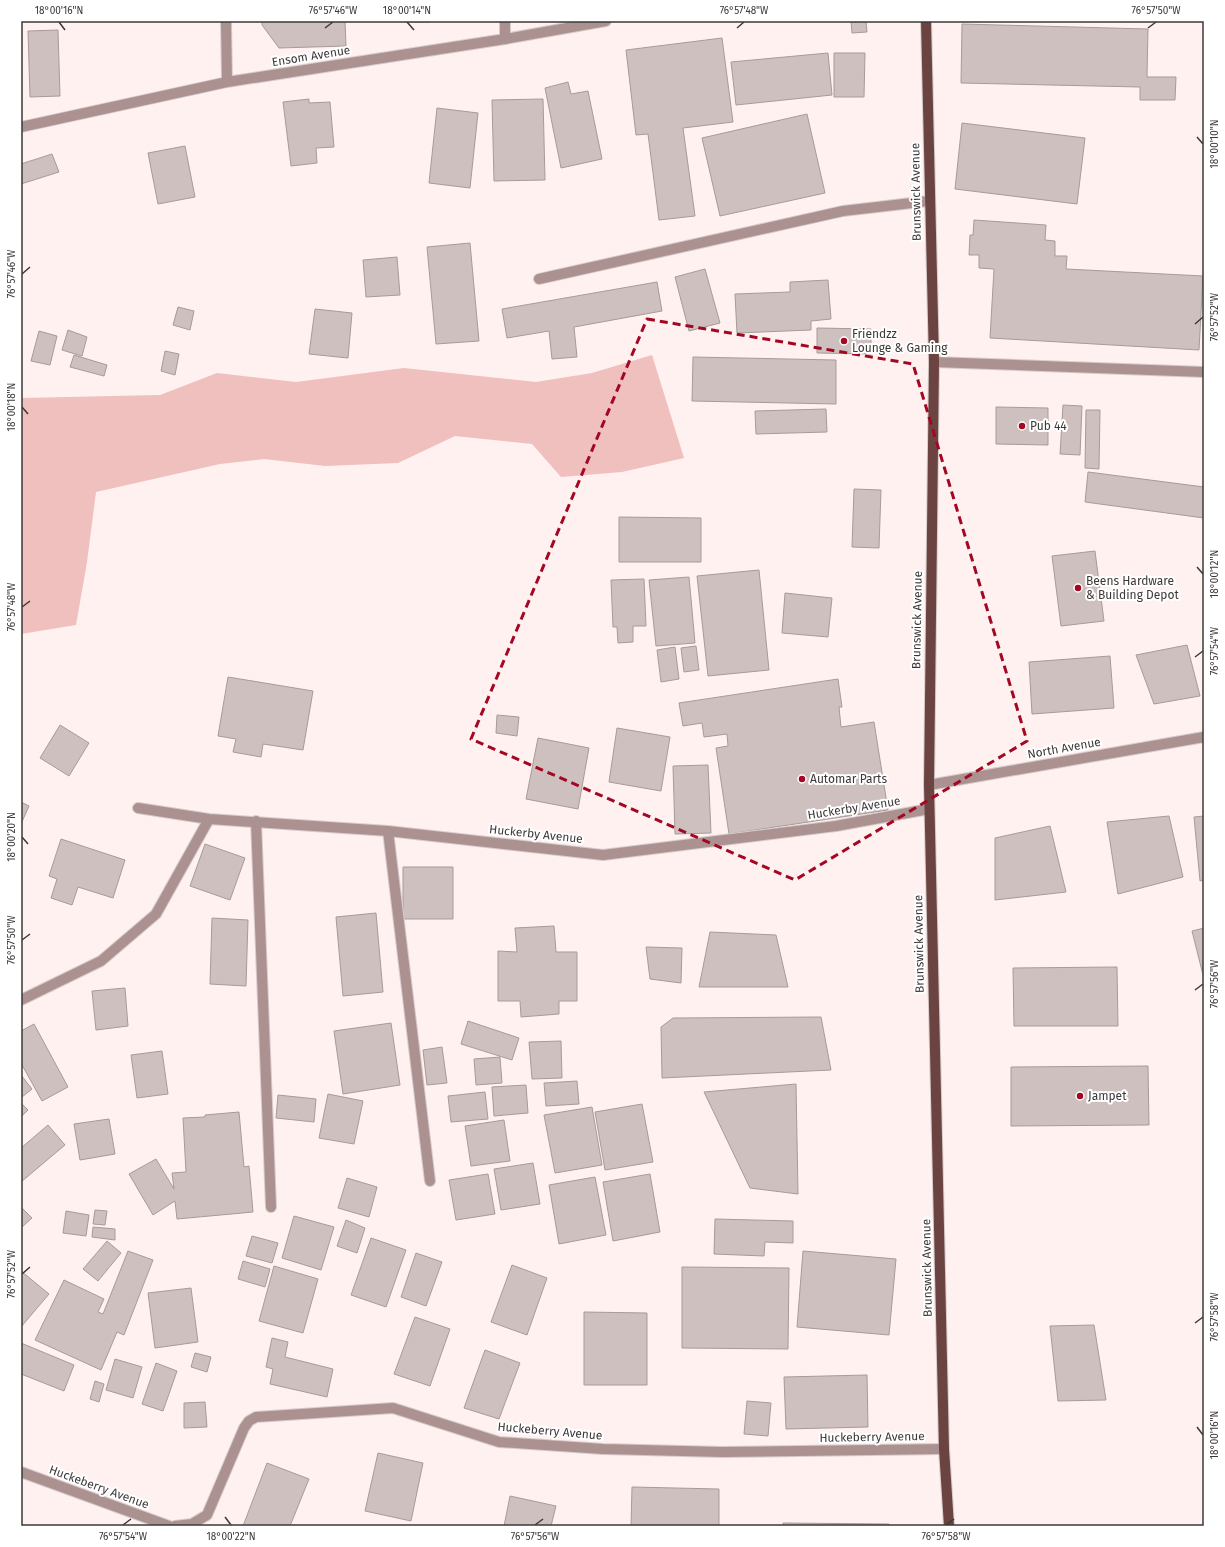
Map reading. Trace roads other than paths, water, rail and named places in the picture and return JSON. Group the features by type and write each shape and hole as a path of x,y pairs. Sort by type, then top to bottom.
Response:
{"main road":[{"name":"Brunswick Avenue","path":"926,21 929,201 934,362 929,808 944,1449 949,1526"}],"street":[{"path":"226,21 227,82"},
{"path":"505,21 505,39"},
{"name":"Ensom Avenue","path":"21,127 227,82 505,39 606,21"},
{"path":"539,279 843,211 929,201"},
{"path":"934,362 1204,372"},
{"name":"North Avenue","path":"929,785 1204,737"},
{"name":"Huckerby Avenue","path":"138,808 209,819 388,831 603,855 836,826 929,808"},
{"path":"21,1000 101,961 156,914 209,819"},
{"path":"256,821 271,1207"},
{"path":"388,831 430,1181"},
{"name":"Huckeberry Avenue","path":"175,1526 192,1524 207,1515 244,1428 249,1421 256,1417 393,1408 499,1442 603,1449 722,1452 944,1449"},
{"name":"Huckeberry Avenue","path":"21,1472 169,1526"}],"place":[{"name":"Friendzz Lounge & Gaming","path":"844,341"},
{"name":"Pub 44","path":"1022,426"},
{"name":"Beens Hardware & Building Depot","path":"1078,588"},
{"name":"Automar Parts","path":"802,779"},
{"name":"Jampet","path":"1080,1096"}]}
